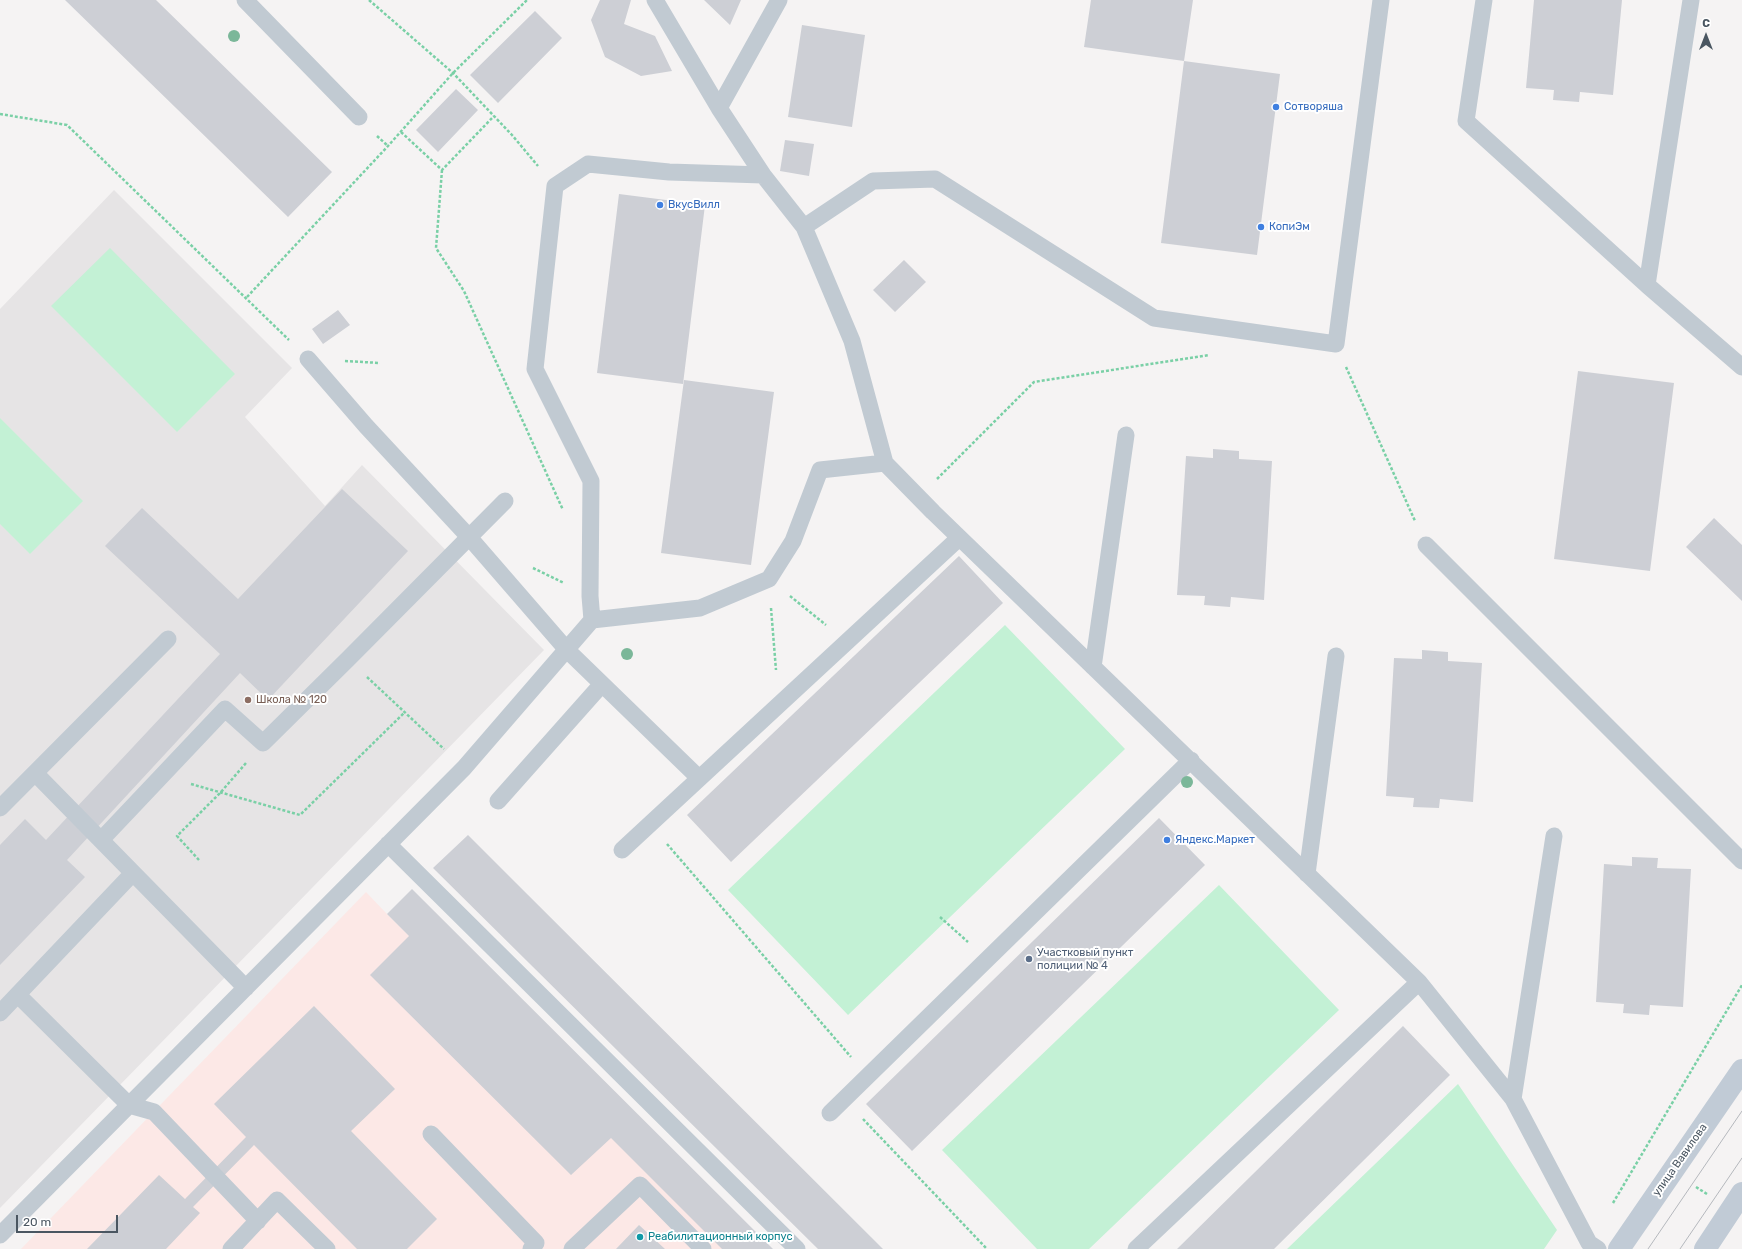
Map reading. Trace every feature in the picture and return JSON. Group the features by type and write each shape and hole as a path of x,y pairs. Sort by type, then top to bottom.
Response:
{"main road":[{"name":"улица Вавилова","path":"1619,1249 1742,1070"},
{"path":"1705,1249 1742,1193"}],"lane":[{"path":"245,0 359,117"},
{"path":"655,0 720,108 764,175 804,227 852,341 885,463 959,538 1191,760 1419,982 1513,1099 1590,1244 1598,1249"},
{"path":"720,108 779,0"},
{"path":"804,227 873,180 935,179 1154,318 1336,344 1381,0"},
{"path":"1484,0 1466,121 1647,285 1742,367"},
{"path":"1647,285 1692,0"},
{"path":"592,620 590,596 591,481 535,369 555,186 588,164 669,172 764,175"},
{"path":"308,358 366,426 469,536 566,650 699,778"},
{"path":"1093,667 1126,435"},
{"path":"0,1235 464,768 592,620 700,608 769,579 793,541 820,470 885,463"},
{"path":"101,840 225,709 263,743 504,501"},
{"path":"622,850 959,538"},
{"path":"1426,545 1742,861"},
{"path":"0,808 168,639"},
{"path":"1307,874 1336,656"},
{"path":"498,801 602,684"},
{"path":"830,1113 1191,760"},
{"path":"35,773 246,988"},
{"path":"1513,1099 1554,836"},
{"path":"388,844 797,1249"},
{"path":"0,1013 134,873"},
{"path":"1136,1249 1419,982"},
{"path":"18,995 129,1105 154,1112 258,1221"},
{"path":"431,1134 536,1244 530,1249"},
{"path":"572,1249 640,1185 703,1249"},
{"path":"231,1249 277,1200 327,1249"}],"path":[{"path":"370,0 453,73 494,116 555,186"},
{"path":"247,297 401,132 453,73 527,0"},
{"path":"0,114 67,125 247,297 308,358"},
{"path":"494,116 442,170 436,248 464,291 565,514"},
{"path":"401,132 442,170"},
{"path":"1336,344 1426,545"},
{"path":"919,497 1034,382 1212,354"},
{"path":"769,579 846,642"},
{"path":"769,579 779,704"},
{"path":"348,659 464,768"},
{"path":"161,776 300,815 405,712"},
{"path":"199,860 177,836 221,792 263,743"},
{"path":"649,824 868,1076"},
{"path":"940,917 987,959"},
{"path":"1612,1204 1742,985"},
{"path":"859,1115 987,1249"}],"shaded area":[{"name":"Школа № 120","path":"114,190 292,368 245,417 325,506 362,465 544,650 0,1208 0,309"},
{"path":"366,892 387,914 727,1249 21,1249"}],"green space":[{"path":"110,248 235,374 177,432 51,306"},
{"path":"0,418 83,501 30,554 0,524"},
{"path":"1005,625 1125,749 848,1015 728,890"},
{"path":"1219,885 1339,1010 1089,1249 1037,1249 942,1150"},
{"path":"1458,1084 1557,1230 1544,1249 1287,1249"}],"building":[{"path":"65,0 156,0 332,172 288,217"},
{"path":"600,0 631,0 624,24 655,36 672,71 641,76 605,57 591,20"},
{"path":"704,0 741,0 730,25"},
{"path":"1091,0 1193,0 1184,61 1084,47"},
{"path":"1534,0 1622,0 1613,95 1580,92 1579,102 1553,100 1554,90 1526,88"},
{"path":"535,11 562,38 498,103 470,75"},
{"path":"802,25 865,35 852,127 788,117"},
{"path":"1184,61 1280,74 1257,255 1161,243"},
{"path":"456,89 478,110 438,152 416,130"},
{"path":"785,140 814,144 809,176 780,171"},
{"path":"619,194 705,205 683,384 597,373"},
{"path":"904,260 926,282 895,312 873,290"},
{"path":"338,310 350,325 323,344 312,329"},
{"path":"1578,371 1674,383 1650,571 1554,559"},
{"path":"684,380 774,392 751,565 661,553"},
{"path":"1213,449 1239,451 1239,459 1272,461 1264,600 1231,597 1230,607 1204,605 1205,596 1177,595 1186,456 1213,458"},
{"path":"342,489 408,551 268,700 240,673 67,860 85,877 0,965 0,845 25,819 46,840 220,654 105,546 142,508 238,599"},
{"path":"1714,518 1742,545 1742,601 1686,547"},
{"path":"959,556 1003,603 731,862 687,815"},
{"path":"1422,650 1448,652 1448,661 1482,663 1473,802 1440,799 1439,808 1413,807 1414,798 1386,796 1394,658 1422,659"},
{"path":"1159,818 1205,865 912,1151 866,1104"},
{"path":"468,835 883,1249 818,1249 433,868"},
{"path":"1632,857 1658,858 1657,868 1691,869 1683,1007 1650,1005 1649,1015 1623,1013 1624,1004 1596,1002 1604,864 1632,866"},
{"path":"412,889 773,1249 722,1249 611,1138 571,1175 370,975 409,936 387,914"},
{"path":"314,1006 395,1089 351,1131 437,1219 407,1249 357,1249 254,1145 193,1207 200,1213 166,1249 87,1249 159,1175 185,1199 246,1137 214,1104"},
{"path":"1403,1026 1450,1075 1274,1249 1177,1249"},
{"name":"Реабилитационный корпус","path":"639,1225 665,1249 616,1249"}],"tram line":[{"path":"1648,1249 1742,1111"},
{"path":"1680,1249 1742,1158"}],"place":[{"name":"Сотворяша","path":"1276,107"},
{"name":"ВкусВилл","path":"660,205"},
{"name":"КопиЭм","path":"1261,227"},
{"name":"Школа № 120","path":"248,700"},
{"name":"Яндекс.Маркет","path":"1167,840"},
{"name":"Участковый пункт полиции № 4","path":"1029,959"},
{"name":"Реабилитационный корпус","path":"640,1237"}]}
